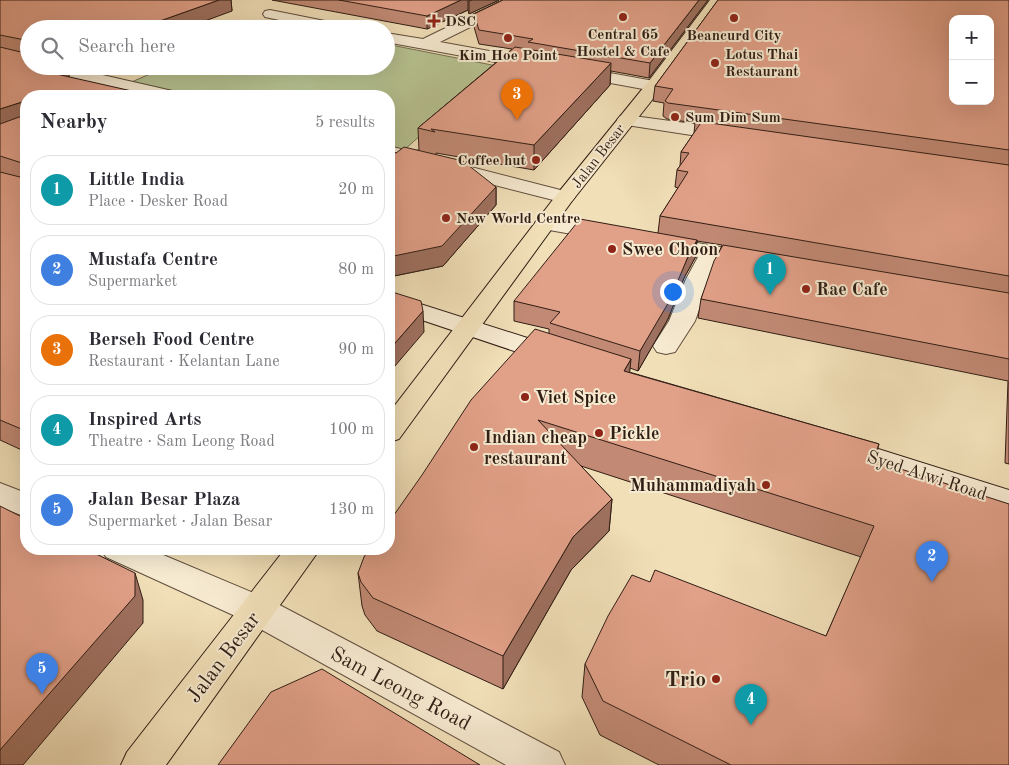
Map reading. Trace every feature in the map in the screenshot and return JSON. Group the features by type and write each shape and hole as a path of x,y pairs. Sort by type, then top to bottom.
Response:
{"main road":[{"name":"Jalan Besar","path":"395,425 565,197 654,86 682,44 718,0"},
{"name":"Jalan Besar","path":"142,765 298,555"}],"street":[{"path":"425,44 514,0"},
{"path":"270,14 300,20"},
{"path":"395,39 654,86"},
{"path":"82,75 146,90"},
{"path":"108,90 122,84"},
{"path":"626,120 745,137"},
{"path":"395,154 565,197"},
{"path":"546,223 777,264"},
{"path":"666,346 682,321 698,279 712,252"},
{"path":"395,303 578,363"},
{"name":"Syed Alwi Road","path":"812,438 1009,501"},
{"path":"0,494 20,503"},
{"name":"Sam Leong Road","path":"132,555 257,610 544,765"}],"green space":[{"path":"395,46 497,66 402,152 395,150 395,90 152,90 127,84 148,75 395,75"}],"building":[{"path":"0,0 219,0 163,20 20,20 20,39 0,35"},
{"path":"339,0 461,0 427,16"},
{"path":"503,0 699,0 650,63 528,42 533,39 479,30 474,14"},
{"path":"718,0 1009,0 1009,150 668,103 665,101 673,89 655,86"},
{"path":"0,47 20,52 20,75 61,75 127,90 20,90 20,103 0,109"},
{"path":"515,47 611,63 534,145 418,128"},
{"path":"20,117 20,162 0,156 0,124"},
{"path":"696,121 1009,165 1009,276 660,216 688,172 677,170 689,153 681,152 700,124"},
{"name":"New World Centre","path":"404,147 463,161 496,187 442,246 395,256 396,153"},
{"path":"0,172 20,177 20,428 0,420"},
{"path":"580,219 697,240 670,300 640,351 550,323 560,312 514,301"},
{"path":"723,245 1009,293 1009,359 701,299 714,261"},
{"path":"395,293 421,301 423,311 395,343"},
{"path":"535,329 631,359 624,371 879,444 873,460 1009,504 1009,765 731,765 603,701 585,664 608,616 632,575 650,582 655,570 826,636 874,526 538,420 612,499 573,537 503,656 373,598 361,582 358,573 364,557 365,555 395,555 395,513 471,400"},
{"path":"0,506 20,516 20,555 98,555 135,573 135,596 0,750"},
{"path":"322,669 480,765 218,765 271,692"}],"place":[{"name":"Central 65 Hostel & Cafe","path":"623,17"},
{"name":"Beancurd City","path":"734,18"},
{"name":"DSC","path":"434,21"},
{"name":"Kim Hoe Point","path":"508,38"},
{"name":"Lotus Thai Restaurant","path":"715,63"},
{"name":"Sum Dim Sum","path":"675,117"},
{"name":"Berseh Food Centre","path":"517,120"},
{"name":"Coffee hut","path":"536,160"},
{"name":"New World Centre","path":"446,218"},
{"name":"Swee Choon","path":"612,249"},
{"name":"Rae Cafe","path":"806,289"},
{"name":"Little India","path":"770,295"},
{"name":"Viet Spice","path":"525,397"},
{"name":"Pickle","path":"599,433"},
{"name":"Indian cheap restaurant","path":"474,447"},
{"name":"Muhammadiyah","path":"766,485"},
{"name":"Mustafa Centre","path":"932,582"},
{"name":"Trio","path":"716,679"},
{"name":"Jalan Besar Plaza","path":"42,694"},
{"name":"Inspired Arts","path":"751,725"}]}
